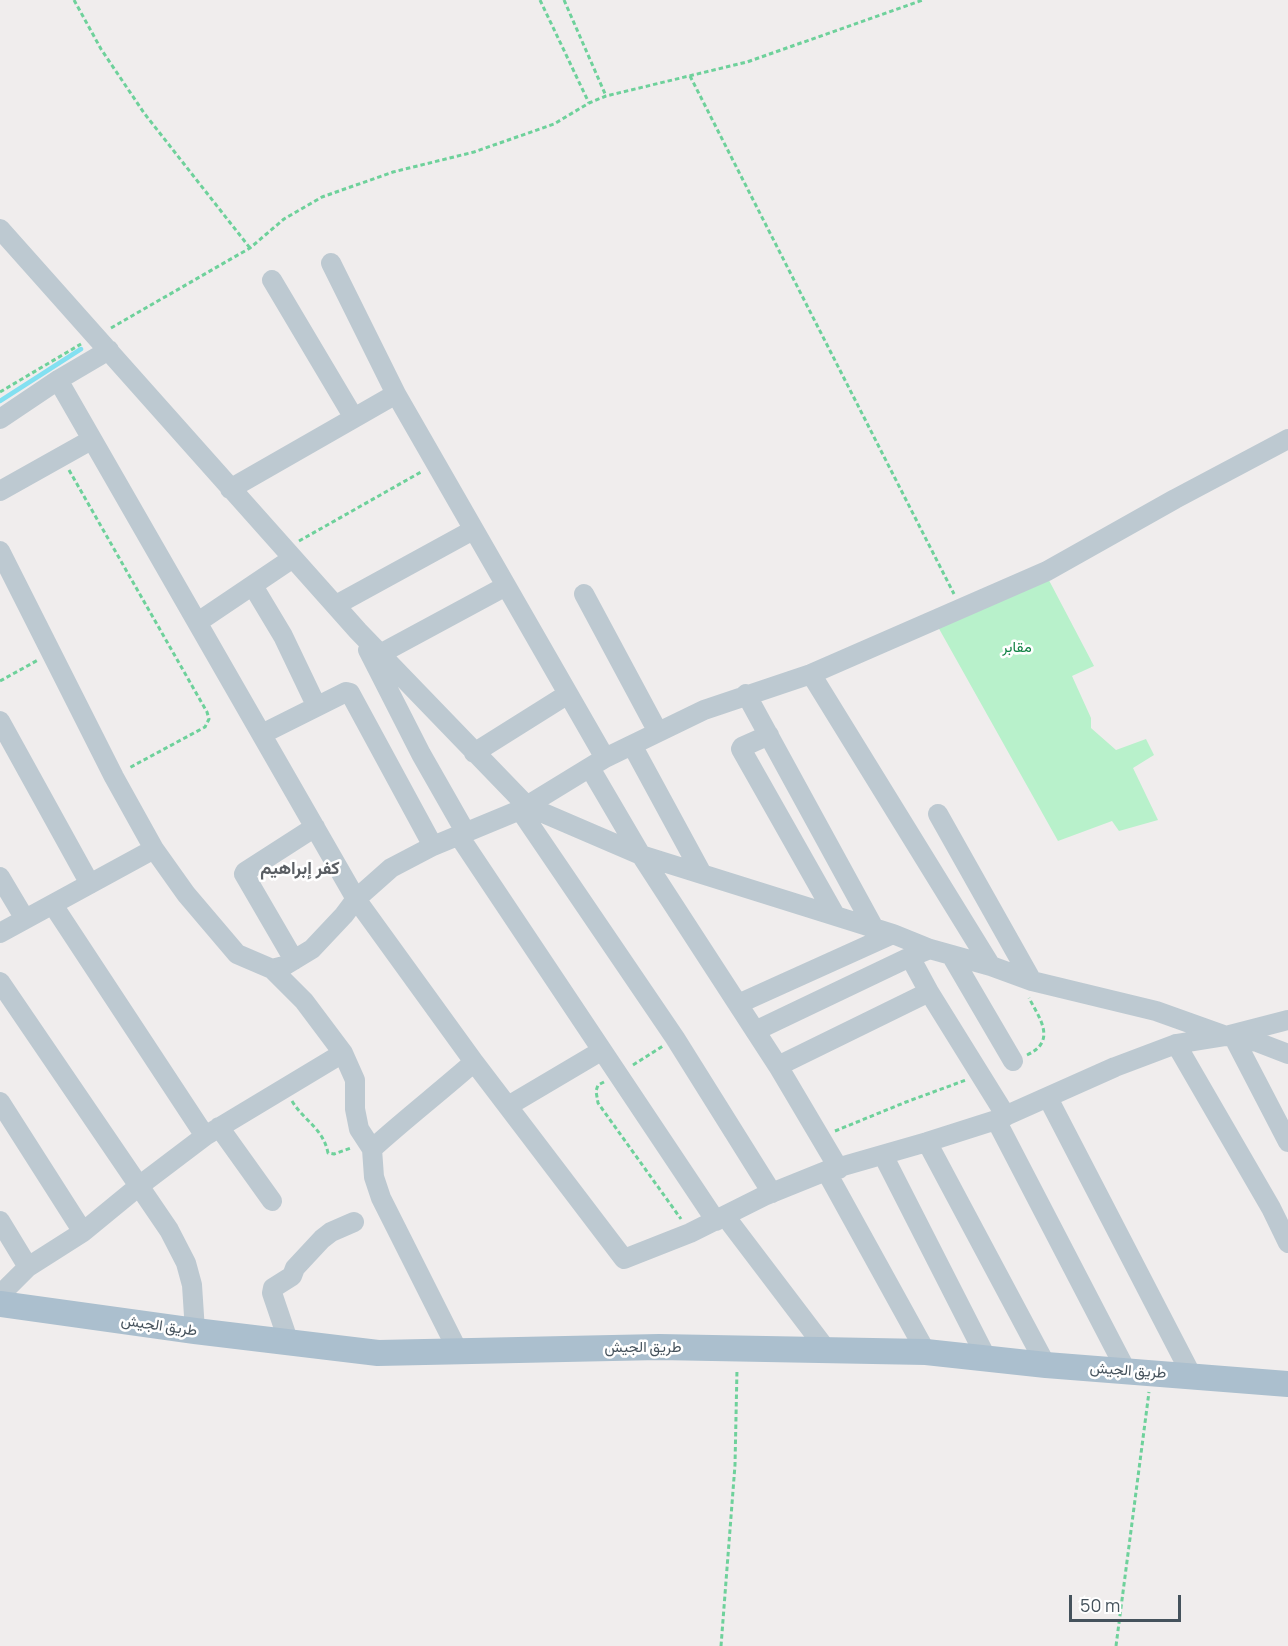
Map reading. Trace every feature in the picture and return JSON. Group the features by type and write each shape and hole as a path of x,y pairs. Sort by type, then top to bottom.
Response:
{"main road":[{"name":"طريق الجيش","path":"3,1291 195,1331 378,1353 659,1347 926,1352 1047,1365 1288,1384"}],"street":[{"path":"0,229 358,631 524,808 675,1038 772,1192"},
{"path":"331,263 396,394 568,694 597,763 641,855 778,1066 819,1137 833,1170 926,1352"},
{"path":"272,280 354,418"},
{"path":"0,419 58,380 102,343"},
{"path":"58,380 356,899 474,1062 624,1259 721,1219 772,1192 833,1170 1001,1118 1114,1067 1176,1044 1230,1037 1288,1020"},
{"path":"230,489 396,394"},
{"path":"272,969 312,949 356,899 391,868 433,846 524,808 597,763 704,710 811,674 1047,572 1175,499 1288,439"},
{"path":"0,492 91,440"},
{"path":"336,605 473,530"},
{"path":"0,551 114,777 154,849 186,894 237,954 272,969 304,1001 343,1053 355,1080 356,1119 369,1145 374,1176 381,1198 458,1350"},
{"path":"198,622 253,586 289,554"},
{"path":"253,586 283,636 316,705"},
{"path":"380,654 506,586"},
{"path":"584,594 658,732"},
{"path":"358,631 462,835 601,1052 721,1219 826,1349"},
{"path":"811,674 991,966"},
{"path":"262,734 316,705 346,692 350,693 433,846"},
{"path":"474,753 568,694"},
{"path":"746,694 874,928"},
{"path":"0,721 90,884"},
{"path":"769,735 741,749 835,915"},
{"path":"632,745 701,872"},
{"path":"524,808 641,855 835,915 930,949 1024,978 1156,1011 1230,1037 1257,1042 1288,1054"},
{"path":"938,814 1024,978"},
{"path":"294,960 244,874 315,827"},
{"path":"0,933 154,849"},
{"path":"0,877 25,919"},
{"path":"53,905 212,1132 272,1201"},
{"path":"738,1004 893,934"},
{"path":"755,1031 930,949"},
{"path":"951,955 1013,1061"},
{"path":"910,957 981,1075 1001,1118 1139,1372"},
{"path":"0,982 169,1230 186,1263 192,1285 195,1331"},
{"path":"778,1066 929,992"},
{"path":"1230,1037 1288,1142"},
{"path":"1176,1044 1271,1208 1288,1243"},
{"path":"508,1106 601,1052"},
{"path":"3,1291 28,1267 83,1232 139,1186 212,1132 343,1053"},
{"path":"369,1145 444,1089 474,1062"},
{"path":"1048,1098 1192,1376"},
{"path":"0,1102 83,1232"},
{"path":"927,1142 1047,1365"},
{"path":"883,1155 986,1357"},
{"path":"0,1221 28,1267"},
{"path":"289,1343 272,1290 292,1276 295,1268 322,1239 331,1232 354,1222"}],"path":[{"path":"74,0 101,49 144,113 250,248"},
{"path":"540,0 589,103"},
{"path":"564,0 606,96"},
{"path":"0,392 102,343 250,248 284,219 322,197 393,172 474,152 554,124 589,103 606,96 747,62 923,0"},
{"path":"690,76 961,609"},
{"path":"61,456 207,712 208,719 205,727 114,777"},
{"path":"289,554 436,463"},
{"path":"0,681 51,653"},
{"path":"1013,1061 1034,1052 1042,1045 1045,1034 1024,978"},
{"path":"819,1137 981,1075"},
{"path":"285,1089 301,1115 315,1124 328,1153 369,1145"},
{"path":"721,1646 735,1464 738,1349"},
{"path":"1116,1646 1139,1372"}],"green space":[{"name":"مقابر","path":"1042,567 1094,666 1072,676 1091,718 1091,728 1116,750 1146,739 1154,755 1133,768 1158,820 1119,831 1112,821 1058,841 933,618"}],"waterway":[{"path":"0,401 81,349"}],"district":[{"name":"كفر إبراهيم","path":"300,869"}]}
